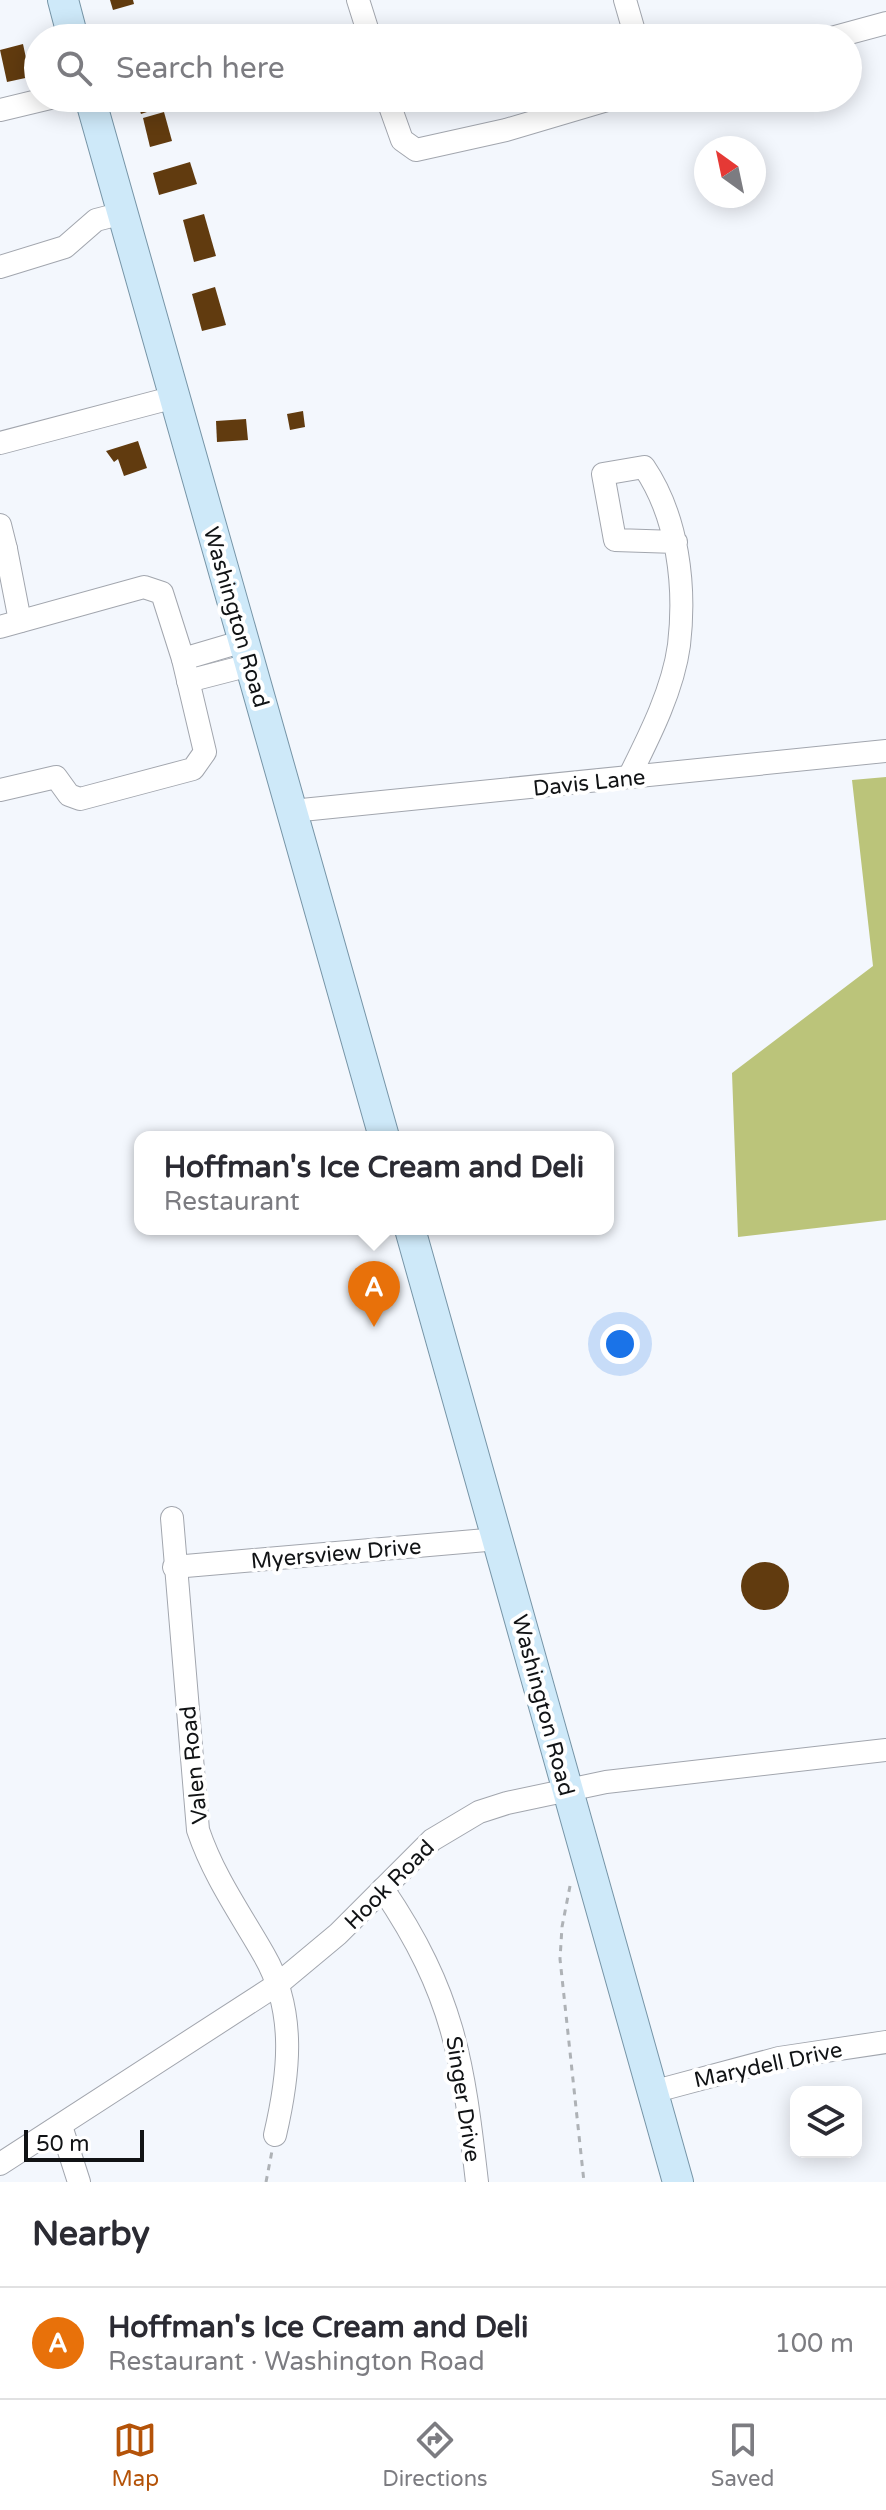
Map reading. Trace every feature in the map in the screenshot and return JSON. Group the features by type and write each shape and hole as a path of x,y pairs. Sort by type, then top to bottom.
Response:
{"main road":[{"path":"63,0 69,24"},
{"name":"Washington Road","path":"94,112 382,1131"},
{"name":"Washington Road","path":"412,1235 678,2182"}],"street":[{"path":"358,0 366,24"},
{"path":"625,0 632,24"},
{"path":"862,30 886,23"},
{"path":"0,110 24,104"},
{"path":"392,112 402,140 416,150 506,130 567,112"},
{"path":"0,267 65,247 96,220 123,213"},
{"path":"0,443 175,397"},
{"path":"0,525 10,624 144,587 162,593 183,659 205,752 193,769 80,799 69,795 56,777 0,790"},
{"path":"629,777 654,726 678,647 676,542"},
{"path":"183,659 247,653"},
{"path":"188,681 247,653"},
{"name":"Davis Lane","path":"292,811 886,751"},
{"name":"Valen Road","path":"172,1518 198,1830 216,1877 266,1957 278,1984 289,2046 289,2069 275,2135"},
{"name":"Myersview Drive","path":"174,1567 498,1539"},
{"name":"Hook Road","path":"0,2164 278,1984 338,1934 432,1840 463,1820 507,1803 567,1789 687,1770 886,1750"},
{"name":"Singer Drive","path":"383,1889 408,1926 446,2004 465,2078 477,2182"},
{"name":"Marydell Drive","path":"652,2092 779,2058 886,2042"},
{"path":"61,2126 79,2182"}],"path":[{"path":"570,1886 560,1959 584,2182"},
{"path":"266,2182 275,2135"}],"green space":[{"path":"886,777 886,1220 738,1237 732,1073 873,966 852,780"}],"building":[{"path":"110,0 133,0 134,4 113,10"},
{"path":"23,44 24,78 7,82 0,50"},
{"path":"164,112 172,141 150,147 143,118"},
{"path":"190,162 197,184 159,195 153,173"},
{"path":"204,214 216,256 194,262 183,220"},
{"path":"215,287 226,325 202,331 192,294"},
{"path":"303,411 305,427 290,430 287,414"},
{"path":"246,419 248,440 217,442 216,421"},
{"path":"138,441 147,468 124,476 118,459 114,462 106,451"},
{"path":"765,1562 782,1569 789,1586 782,1603 765,1610 748,1603 741,1586 748,1569"}],"place":[{"name":"Hoffman's Ice Cream and Deli","path":"374,1327"}]}
